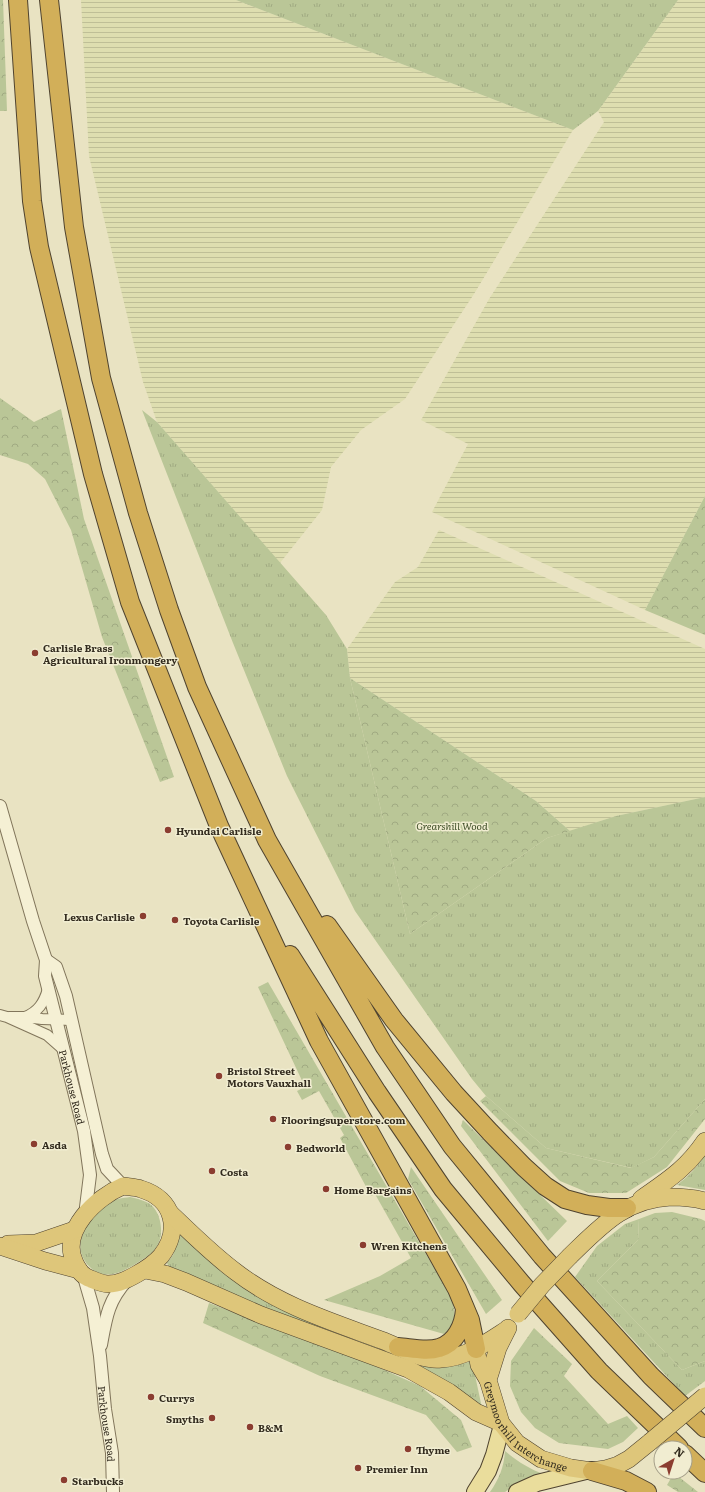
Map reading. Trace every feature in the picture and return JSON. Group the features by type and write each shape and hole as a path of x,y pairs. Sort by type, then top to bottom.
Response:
{"highway":[{"path":"18,0 32,201 39,247 93,474 130,602 219,826 319,1041 453,1282 470,1320 479,1365 488,1380"},
{"path":"49,0 74,227 102,378 138,513 197,688 267,840 385,1047 452,1146 542,1256 651,1376 705,1428"},
{"path":"267,840 394,1020 454,1092 490,1132 545,1186 564,1199 587,1205 609,1208 630,1206 680,1171 705,1141"},
{"path":"253,897 377,1092 443,1189 522,1284 599,1371 671,1440"},
{"path":"82,1274 74,1260 72,1250 74,1230 85,1215 110,1192 123,1186 141,1189 164,1202 171,1214 226,1264 268,1292 304,1312 421,1357 432,1360 452,1358 476,1349 506,1330"},
{"name":"Greymoorhill Interchange","path":"705,1201 692,1198 667,1197 645,1201 630,1206 601,1227 542,1285 506,1330 498,1348 488,1380 501,1424 517,1443 541,1459 571,1468 589,1471 618,1465 629,1458 705,1396"},
{"path":"0,1245 108,1284 127,1280 145,1270 160,1256 171,1236 171,1214"},
{"path":"0,1245 36,1243 74,1230"},
{"path":"145,1270 165,1274 262,1315 408,1369 450,1392 476,1412 501,1424"},
{"path":"398,1347 431,1349 440,1348 447,1344 459,1332 463,1324 465,1309"},
{"path":"693,1462 705,1473"},
{"path":"589,1471 626,1481 647,1492"}],"main road":[{"path":"475,1492 488,1471 494,1455 501,1424"},
{"path":"517,1492 537,1483 589,1471"}],"street":[{"name":"Parkhouse Road","path":"0,806 33,921 46,960 45,976 56,1020 53,1034 64,1050 84,1131 90,1175 85,1215"},
{"name":"Parkhouse Road","path":"46,960 56,967 66,996 102,1154 107,1169 123,1186"},
{"path":"24,1017 38,1009 45,998 48,989"},
{"path":"4,1016 72,1020"},
{"path":"4,1016 53,1034 65,1028 72,1020"},
{"name":"Parkhouse Road","path":"82,1274 93,1308 100,1356 105,1409 112,1453 113,1492"},
{"name":"Parkhouse Road","path":"100,1356 106,1316 118,1290 127,1280"}],"green space":[{"path":"0,0 3,0 7,111 0,111"},
{"path":"81,0 236,0 573,130 474,294 405,399 361,430 331,467 322,510 280,563 157,422 143,382 89,156"},
{"path":"236,0 678,0 598,111 573,130"},
{"path":"678,0 705,0 705,496 645,610 432,512 468,444 421,420 489,299 604,122 598,111"},
{"path":"0,398 34,422 61,409 84,519 174,777 160,782 102,637 71,530 45,479 28,464 0,455"},
{"path":"142,410 157,422 326,615 347,649 350,678 410,934 547,838 616,816 705,797 705,1099 654,1157 632,1168 546,1148 486,1096 472,1079 355,911 287,776 233,643"},
{"path":"705,496 705,635 645,610"},
{"path":"439,530 705,649 705,797 616,816 570,831 536,801 350,678 347,649 395,582 418,567"},
{"name":"Grearshill Wood","path":"350,678 536,801 570,831 547,838 410,934"},
{"path":"268,982 452,1299 455,1314 451,1326 444,1334 324,1300 380,1276 411,1258 375,1194 371,1196 340,1138 344,1135 319,1091 302,1100 297,1091 305,1087 258,987"},
{"path":"486,1096 546,1148 631,1168 654,1157 705,1099 705,1119 667,1167 626,1193 589,1193 560,1181 480,1101"},
{"path":"463,1120 567,1221 548,1241 461,1126"},
{"path":"705,1155 705,1190 677,1185 692,1171"},
{"path":"411,1167 502,1300 486,1314 408,1179"},
{"path":"130,1197 149,1204 157,1212 161,1228 159,1244 149,1255 121,1272 115,1274 98,1273 92,1269 82,1256 81,1242 83,1234 86,1227 96,1214 107,1203"},
{"path":"672,1212 705,1221 705,1361 682,1370 597,1281 638,1240 639,1219 655,1213"},
{"path":"639,1219 638,1240 597,1281 682,1370 705,1361 705,1381 685,1396 575,1277 597,1246 625,1224"},
{"path":"183,1233 371,1345 417,1364 431,1367 454,1366 472,1361 482,1408 271,1314 179,1270 169,1267 167,1263 173,1255 178,1237"},
{"path":"209,1303 371,1364 420,1386 461,1420 472,1447 457,1452 426,1415 320,1376 203,1323"},
{"path":"534,1328 572,1364 564,1376 608,1424 627,1416 638,1428 623,1442 608,1449 559,1443 535,1428 521,1412 510,1386 511,1361"},
{"path":"505,1451 533,1470 544,1474 512,1487 505,1492 490,1492 500,1473 504,1462"},
{"path":"670,1480 683,1480 698,1492 678,1492 667,1485"}],"place":[{"name":"Carlisle Brass Agricultural Ironmongery","path":"35,653"},
{"name":"Hyundai Carlisle","path":"168,830"},
{"name":"Lexus Carlisle","path":"143,916"},
{"name":"Toyota Carlisle","path":"175,920"},
{"name":"Bristol Street Motors Vauxhall","path":"219,1076"},
{"name":"Flooringsuperstore.com","path":"273,1119"},
{"name":"Asda","path":"34,1144"},
{"name":"Bedworld","path":"288,1147"},
{"name":"Costa","path":"212,1171"},
{"name":"Home Bargains","path":"326,1189"},
{"name":"Wren Kitchens","path":"363,1245"},
{"name":"Currys","path":"151,1397"},
{"name":"Smyths","path":"212,1418"},
{"name":"B&M","path":"250,1427"},
{"name":"Thyme","path":"408,1449"},
{"name":"Premier Inn","path":"358,1468"},
{"name":"Starbucks","path":"64,1480"}]}
